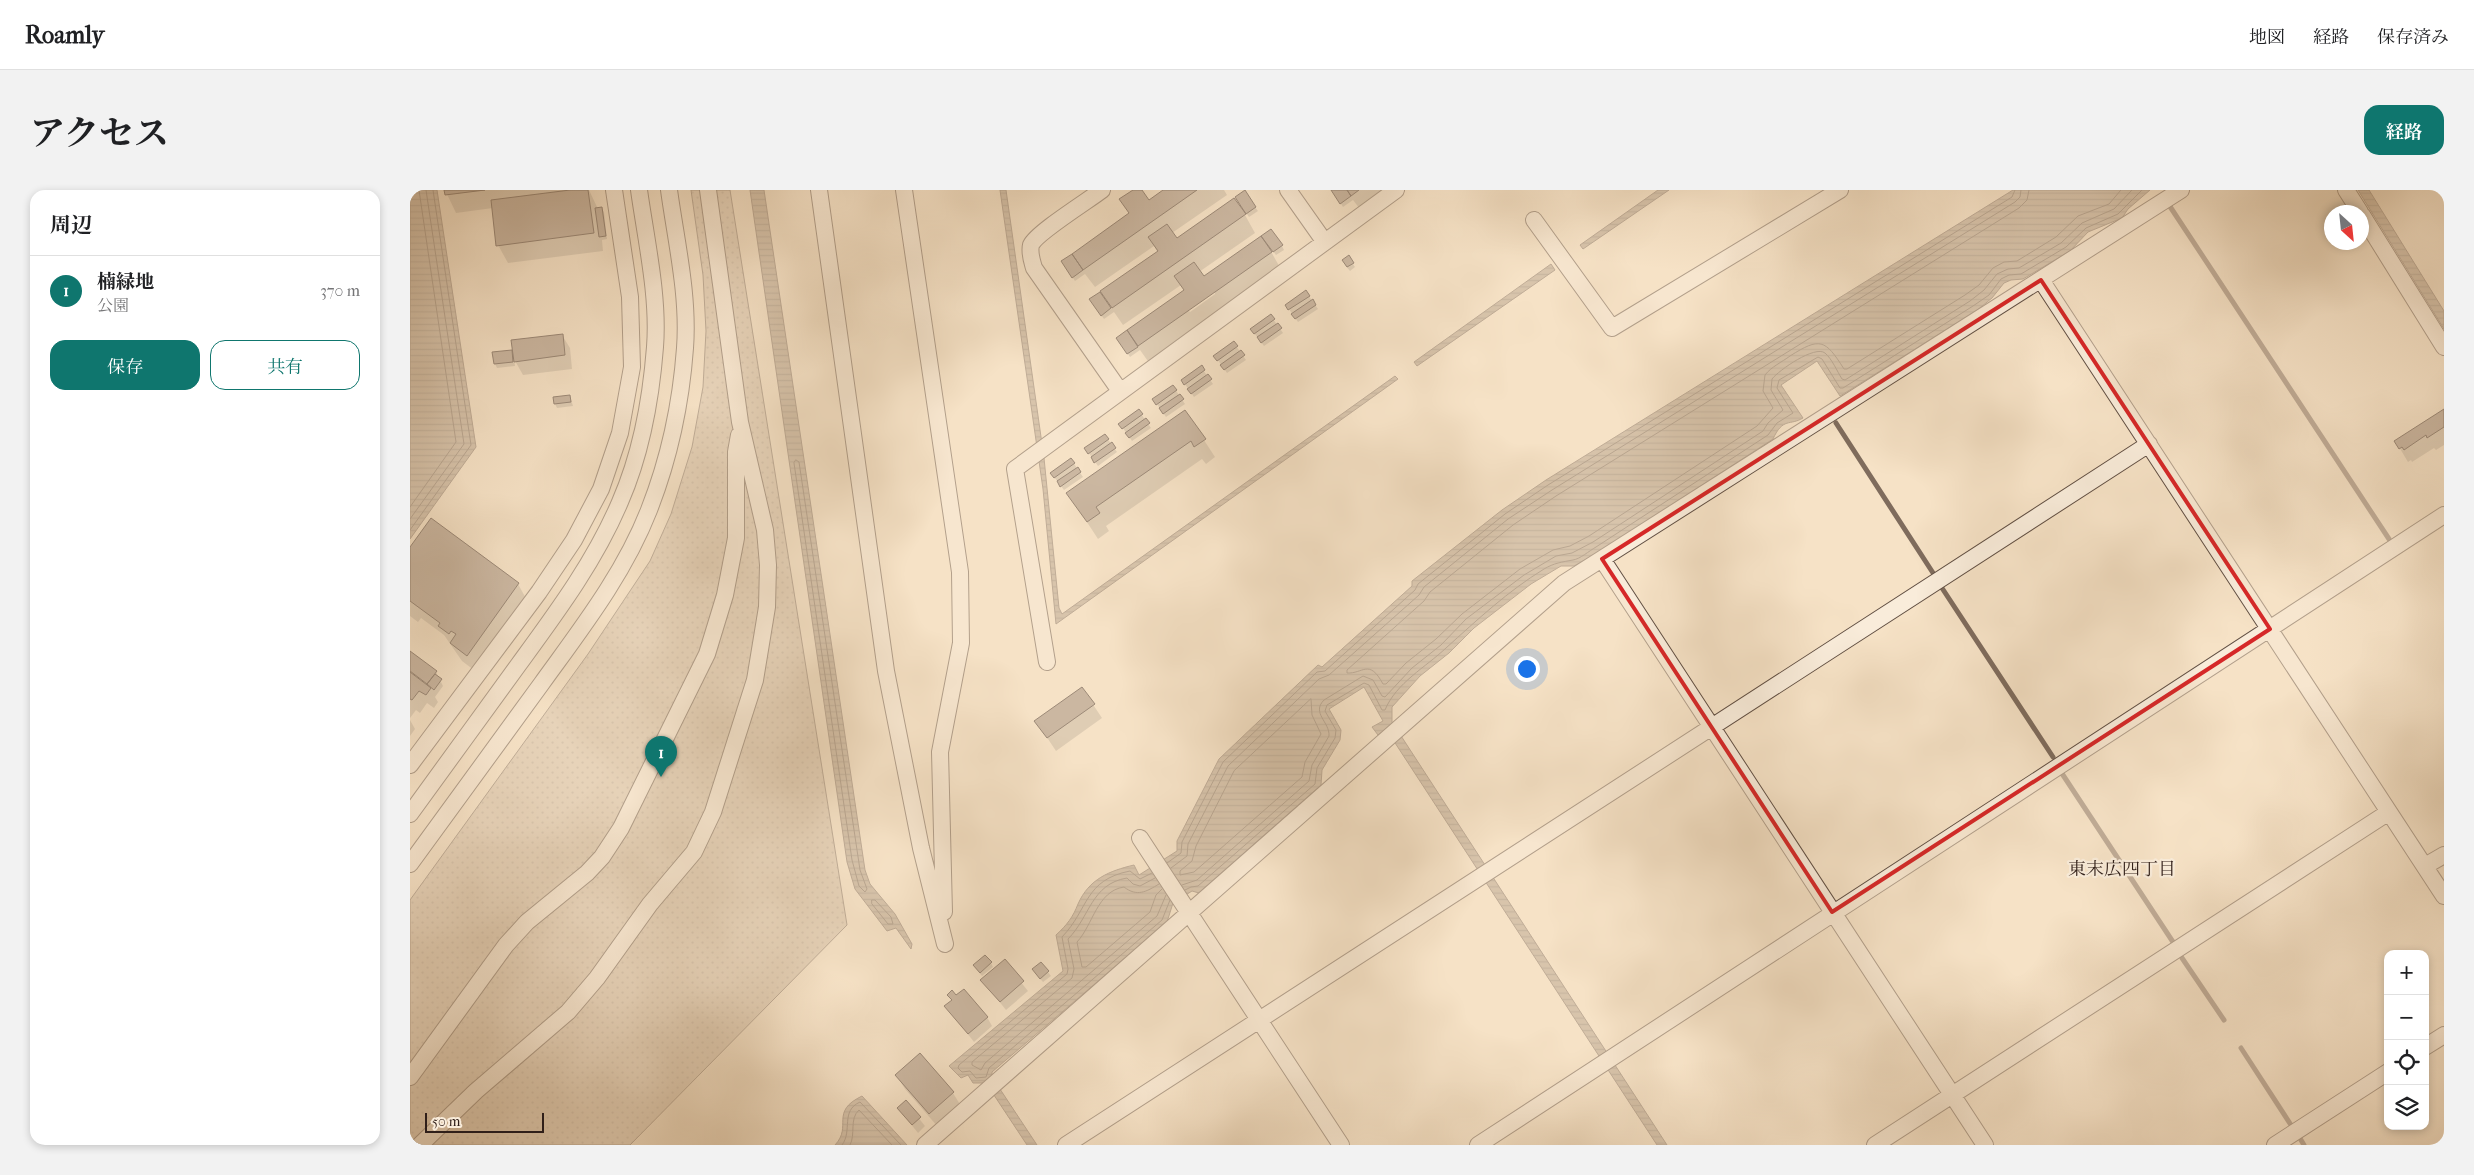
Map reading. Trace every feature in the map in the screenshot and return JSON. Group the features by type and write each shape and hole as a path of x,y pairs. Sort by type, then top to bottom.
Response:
{"street":[{"path":"410,765 544,585 574,540 601,489 620,433 632,367 630,297 614,190"},
{"path":"410,814 565,601 599,546 621,500 637,453 648,405 656,346 653,289 639,190"},
{"path":"410,864 590,617 625,560 648,511 666,461 677,410 685,347 683,286 669,190"},
{"path":"420,1145 476,1091 574,1005 597,978 650,904 694,852 713,812 755,680 767,607 768,565 765,530 740,422 708,190"},
{"path":"819,190 886,671 921,848 944,944 940,752 961,643 960,572 904,190"},
{"path":"1102,190 1042,232 1032,244 1030,256 1034,268 1120,392"},
{"path":"1288,190 1324,241"},
{"path":"1047,662 1015,469 1396,190"},
{"path":"1534,220 1612,328 1840,190"},
{"path":"925,1145 1187,908 1394,733 1564,583 2182,190"},
{"path":"2346,190 2355,205"},
{"path":"2369,227 2444,348"},
{"path":"2041,280 2444,896"},
{"path":"410,1077 506,945 527,922 587,873 602,857 614,842 639,793 707,654 725,595 736,538 736,452 740,422"},
{"path":"1066,1145 2149,444"},
{"path":"1478,1145 1832,912 2444,515"},
{"path":"1602,559 1985,1145"},
{"path":"1875,1145 2389,812"},
{"path":"1144,844 1341,1145"},
{"path":"2425,866 2444,855"},
{"path":"2429,1044 2444,1035"},
{"path":"2275,1145 2384,1075"}],"highlighted area":[{"path":"2041,280 2270,629 1832,912 1602,559"}],"shaded area":[{"path":"691,190 730,190 847,925 630,1145 410,1145 410,900 588,654 650,561 671,514 692,447 703,387 706,331 703,275"}],"water":[{"path":"410,190 437,190 476,447 410,539"},
{"path":"750,190 764,190 865,870 870,884 895,914 912,944 911,949 896,928 887,931 855,889 847,862"},
{"path":"1000,190 1006,190 1044,458 1059,608 1062,614 1395,376 1398,379 1056,624 1043,489"},
{"path":"1658,190 1669,190 1583,249 1580,245"},
{"path":"2013,190 2150,190 2128,209 2122,218 2088,232 2070,251 2023,279 2004,283 1992,298 1976,311 1840,396 1817,361 1781,385 1803,418 1783,425 1773,439 1599,552 1574,566 1561,566 1531,584 1474,628 1449,653 1420,676 1392,707 1392,722 1667,1145 1657,1145 1386,729 1378,735 1372,727 1383,721 1364,687 1329,709 1341,730 1340,740 1322,770 1321,785 1199,893 1192,891 1173,903 1167,922 992,1072 992,1077 1037,1145 1027,1145 986,1083 973,1083 968,1075 961,1078 949,1066 1063,971 1056,935 1069,921 1088,888 1108,873 1134,865 1139,875 1177,851 1177,841 1219,759 1318,665 1322,667 1412,586 1412,581 1502,510 1546,480"},
{"path":"2358,190 2369,190 2444,311 2444,329 2369,205"},
{"path":"1551,264 1555,270 1417,366 1414,362"},
{"path":"862,1096 907,1145 835,1145 842,1132 846,1108"}],"building":[{"path":"444,190 485,190 445,195"},
{"path":"570,190 588,190 594,233 496,246 491,200"},
{"path":"1133,190 1142,190 1149,200 1163,190 1197,190 1083,270 1072,254 1129,213 1119,199"},
{"path":"1245,190 1256,207 1246,214 1235,197"},
{"path":"1331,190 1347,190 1351,196 1340,204"},
{"path":"1347,190 1359,190 1351,196"},
{"path":"1234,198 1246,214 1112,308 1100,291 1158,251 1148,237 1167,224 1177,238"},
{"path":"602,207 606,236 599,237 595,208"},
{"path":"1271,229 1283,245 1273,252 1261,236"},
{"path":"1261,236 1272,252 1138,346 1127,330 1184,290 1174,276 1194,262 1204,276"},
{"path":"1072,254 1083,270 1072,278 1061,261"},
{"path":"1349,255 1354,263 1347,267 1342,260"},
{"path":"1306,290 1310,296 1288,310 1285,305"},
{"path":"1100,292 1111,308 1101,316 1089,299"},
{"path":"1313,299 1316,305 1295,319 1291,314"},
{"path":"1271,314 1275,319 1254,334 1250,329"},
{"path":"1278,323 1282,328 1261,343 1257,337"},
{"path":"1127,330 1138,347 1127,354 1116,338"},
{"path":"563,334 565,355 514,362 511,340"},
{"path":"1234,341 1238,346 1217,361 1213,356"},
{"path":"512,350 513,362 494,364 492,352"},
{"path":"1241,350 1245,355 1224,370 1220,365"},
{"path":"1202,365 1205,370 1184,385 1181,380"},
{"path":"1208,374 1212,379 1191,394 1187,389"},
{"path":"1173,385 1177,390 1156,405 1152,399"},
{"path":"1180,394 1184,399 1163,414 1159,408"},
{"path":"570,395 571,402 554,404 553,397"},
{"path":"1139,409 1143,414 1122,429 1118,424"},
{"path":"2444,409 2444,427 2427,438 2426,435 2404,450 2402,447 2399,449 2394,441"},
{"path":"1185,410 1206,439 1194,447 1191,441 1096,507 1100,513 1087,522 1066,493"},
{"path":"1146,418 1150,423 1129,438 1125,433"},
{"path":"1105,434 1109,439 1088,454 1084,448"},
{"path":"1112,442 1116,448 1094,463 1091,457"},
{"path":"1071,458 1075,463 1054,478 1050,473"},
{"path":"1078,467 1081,472 1060,487 1057,481"},
{"path":"431,518 519,583 467,656 450,643 456,634 451,631 449,634 438,626 440,623 410,601 410,547"},
{"path":"410,651 437,671 427,684 410,671"},
{"path":"410,672 431,688 426,695 419,691 412,700 410,699"},
{"path":"435,674 442,679 434,690 427,684"},
{"path":"1082,687 1095,704 1047,738 1034,721"},
{"path":"985,955 992,962 980,973 973,965"},
{"path":"1005,959 1024,981 1000,1002 980,980"},
{"path":"1041,962 1049,971 1040,979 1032,969"},
{"path":"964,989 988,1017 968,1034 944,1006 952,1000 947,995 952,990 956,995"},
{"path":"920,1053 954,1092 929,1114 895,1075"},
{"path":"906,1100 921,1117 912,1125 897,1108"}],"waterway":[{"path":"2169,205 2389,539"},
{"path":"1836,423 1935,576"},
{"path":"1942,588 2053,757"},
{"path":"2061,772 2173,942"},
{"path":"2182,958 2224,1020"},
{"path":"2241,1048 2291,1125"},
{"path":"2301,1140 2304,1145"}],"place":[{"name":"楠緑地","path":"661,777"}],"district":[{"name":"東末広四丁目","path":"2122,869"}]}
